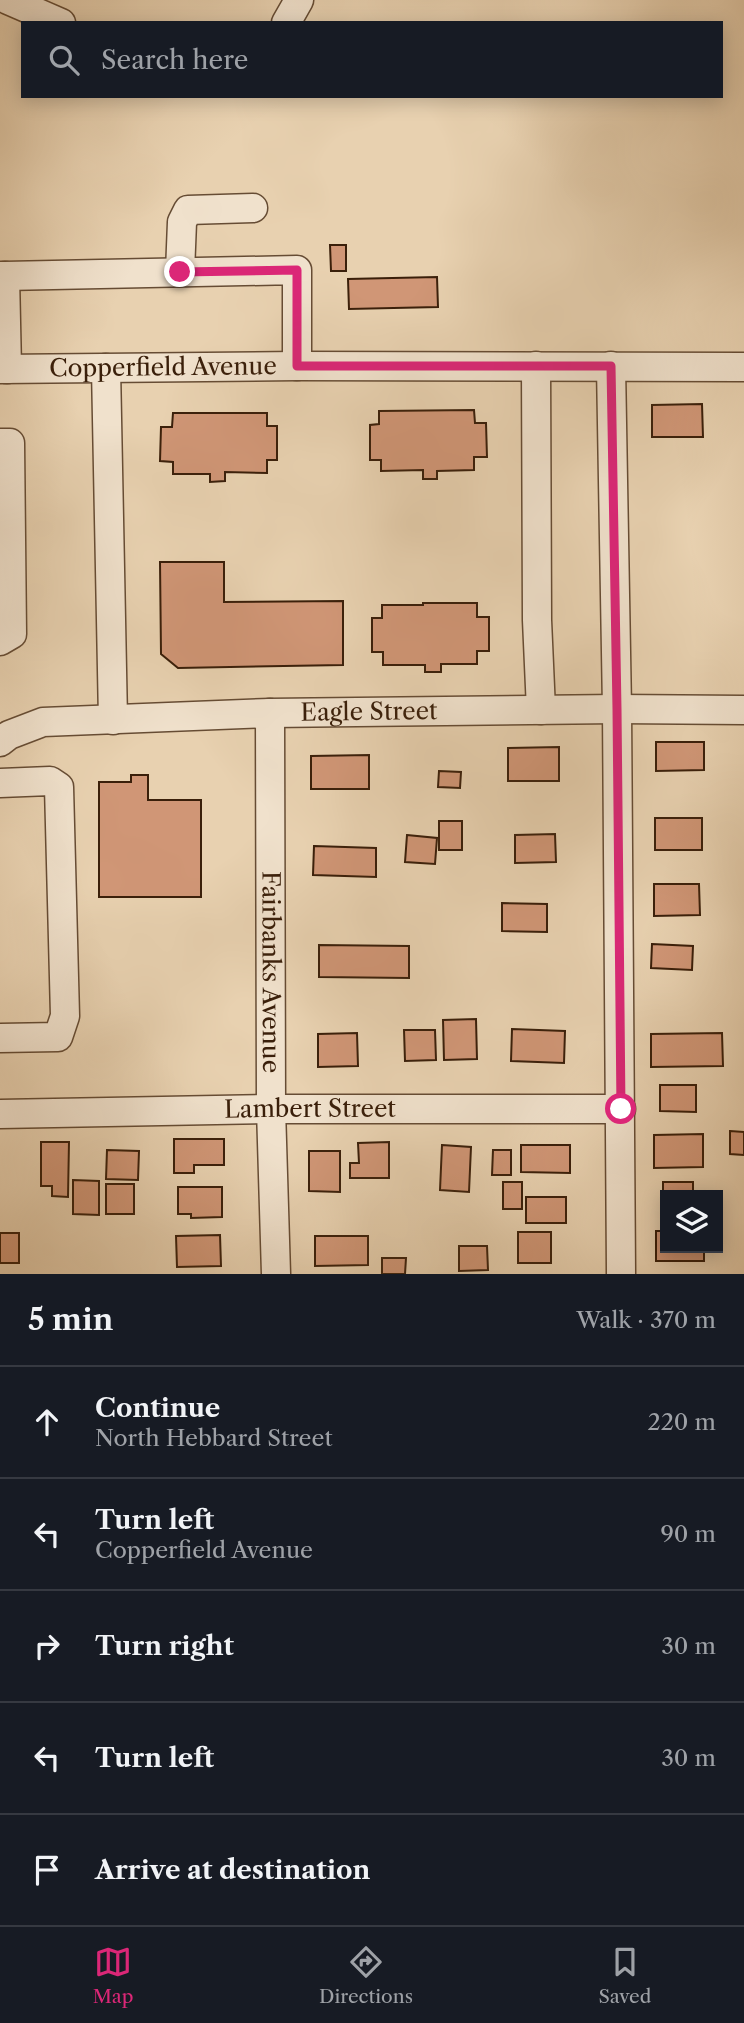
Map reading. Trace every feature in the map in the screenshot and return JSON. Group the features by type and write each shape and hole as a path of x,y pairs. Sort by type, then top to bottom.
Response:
{"street":[{"path":"8,0 56,21"},
{"path":"287,21 299,0"},
{"path":"180,272 182,222 188,210 253,208"},
{"path":"4,369 2,276 297,270 297,366"},
{"name":"Copperfield Avenue","path":"4,369 297,366 744,368"},
{"path":"536,366 537,620 541,710"},
{"path":"611,366 617,709 621,1274"},
{"path":"106,368 113,720"},
{"path":"0,443 10,443 12,634 0,641"},
{"name":"Eagle Street","path":"0,742 9,735 43,722 270,713 744,710"},
{"name":"Fairbanks Avenue","path":"270,713 271,1110 276,1274"},
{"path":"0,783 50,781 59,787 65,1016 58,1037 0,1038"},
{"name":"Lambert Street","path":"0,1114 621,1109"}],"building":[{"path":"330,245 346,245 346,271 331,271"},
{"path":"437,277 438,307 349,309 348,279"},
{"path":"702,404 703,437 652,437 652,405"},
{"path":"474,410 475,423 486,423 487,457 474,457 474,470 437,471 437,479 423,479 423,470 381,471 381,460 370,460 370,425 379,424 379,411"},
{"path":"173,413 267,413 267,426 277,426 277,460 267,460 267,473 225,472 225,481 210,482 210,474 173,474 173,462 160,461 161,427 172,427"},
{"path":"160,562 224,562 224,602 343,601 343,665 178,668 161,654"},
{"path":"477,603 477,617 489,617 489,651 477,651 477,664 441,664 441,672 425,672 425,665 383,665 383,652 372,652 372,618 382,618 382,605"},
{"path":"656,742 704,742 704,770 656,771"},
{"path":"559,747 559,781 508,781 508,748"},
{"path":"369,755 369,789 311,789 311,756"},
{"path":"439,771 461,772 460,788 438,787"},
{"path":"131,775 148,775 148,800 201,800 201,897 99,897 99,782 131,782"},
{"path":"655,818 702,818 702,850 655,850"},
{"path":"439,821 462,821 462,850 439,850"},
{"path":"555,834 556,862 515,863 515,835"},
{"path":"407,835 437,838 435,864 405,862"},
{"path":"314,846 376,848 376,877 313,875"},
{"path":"654,884 699,884 700,915 654,916"},
{"path":"502,903 547,904 547,932 502,931"},
{"path":"652,944 693,946 692,970 651,968"},
{"path":"319,945 409,946 409,978 319,977"},
{"path":"476,1019 477,1059 444,1060 443,1020"},
{"path":"512,1029 565,1031 564,1063 511,1061"},
{"path":"404,1030 435,1030 436,1060 405,1061"},
{"path":"357,1033 358,1066 318,1067 318,1034"},
{"path":"722,1033 723,1066 651,1067 651,1034"},
{"path":"660,1085 696,1085 696,1112 660,1111"},
{"path":"730,1131 744,1132 744,1155 730,1154"},
{"path":"703,1134 703,1167 654,1168 654,1135"},
{"path":"174,1139 224,1139 224,1165 194,1165 194,1173 174,1173"},
{"path":"41,1142 69,1142 68,1197 52,1196 52,1186 41,1186"},
{"path":"389,1142 389,1178 350,1178 350,1163 359,1163 358,1143"},
{"path":"442,1145 471,1147 469,1192 440,1190"},
{"path":"521,1145 570,1145 570,1173 521,1172"},
{"path":"107,1150 139,1151 138,1180 106,1179"},
{"path":"493,1150 511,1150 511,1175 492,1175"},
{"path":"309,1151 340,1151 340,1192 309,1191"},
{"path":"73,1180 99,1181 99,1215 73,1214"},
{"path":"503,1182 522,1182 522,1209 503,1209"},
{"path":"663,1182 693,1182 693,1190 663,1190"},
{"path":"106,1184 134,1184 134,1214 106,1214"},
{"path":"178,1187 222,1187 222,1217 191,1218 191,1214 178,1214"},
{"path":"526,1197 566,1197 566,1223 526,1223"},
{"path":"656,1231 660,1231 660,1253 704,1253 704,1261 656,1261"},
{"path":"518,1232 551,1232 551,1263 518,1263"},
{"path":"0,1233 19,1233 19,1263 0,1263"},
{"path":"220,1235 221,1266 177,1267 176,1236"},
{"path":"315,1236 368,1236 368,1265 315,1266"},
{"path":"459,1246 487,1246 488,1270 459,1271"},
{"path":"382,1258 406,1258 405,1274 382,1274"}],"route":[{"path":"180,272 297,270 297,366 611,366 621,1109"}]}
